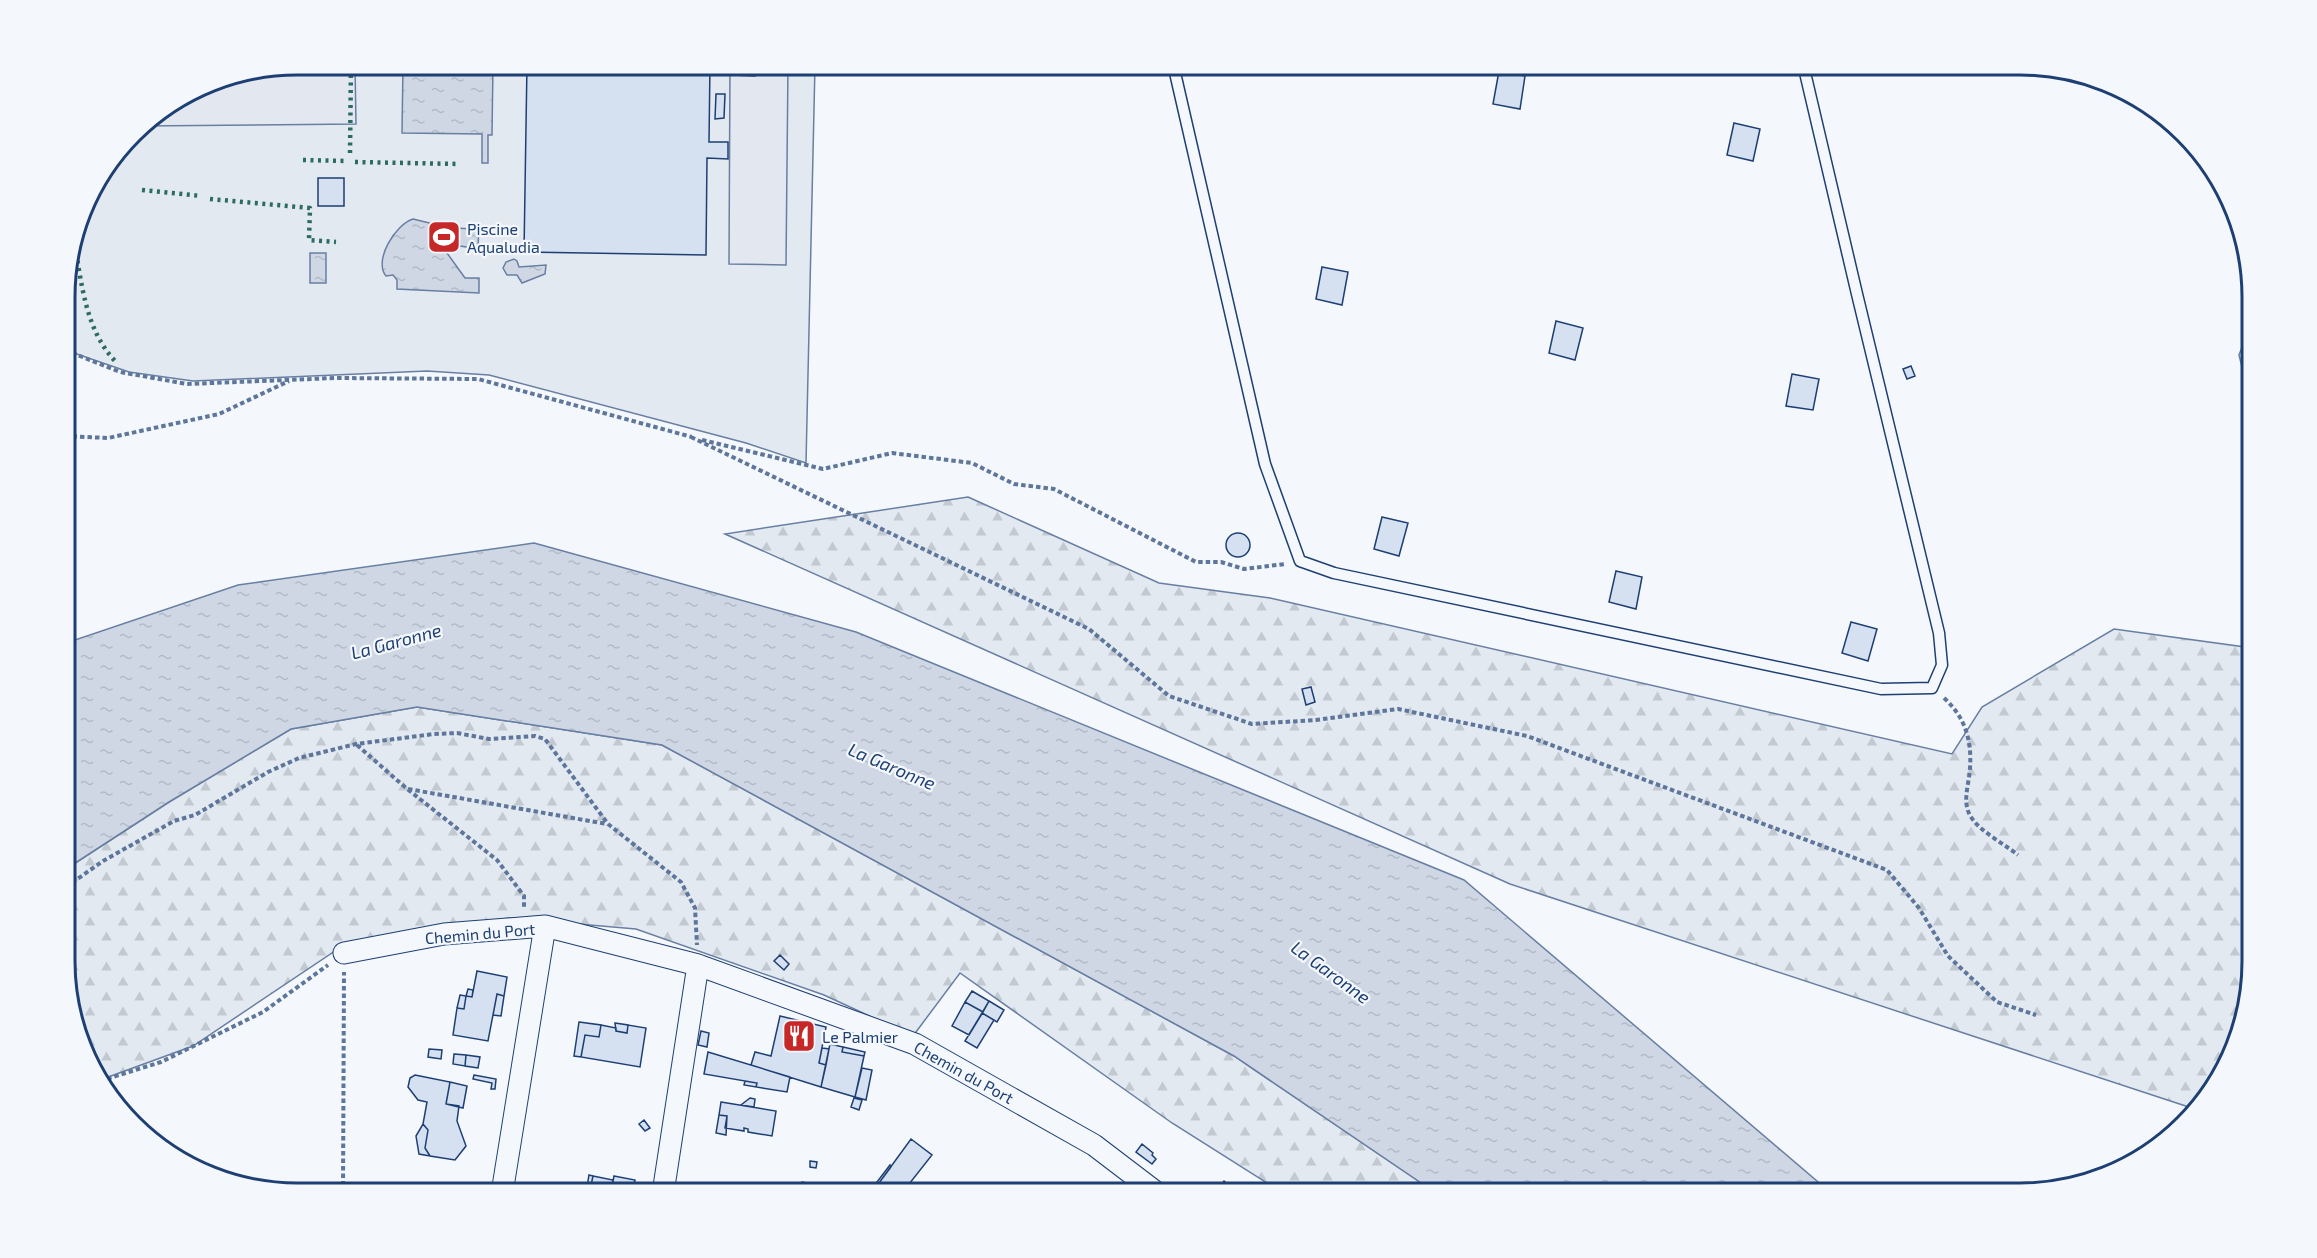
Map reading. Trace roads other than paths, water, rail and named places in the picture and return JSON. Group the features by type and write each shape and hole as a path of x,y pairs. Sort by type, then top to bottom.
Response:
{"street":[{"name":"Chemin du Port","path":"344,953 444,933 535,927 698,965 915,1044 1094,1145 1144,1183"},
{"name":"Chemin du Port","path":"503,1183 535,927"},
{"path":"665,1183 698,965"}],"lane":[{"path":"1176,75 1265,464 1300,561 1334,573 1881,689 1932,688 1942,664 1939,633 1806,75"}],"water":[{"path":"403,75 493,75 492,135 488,135 488,163 482,163 482,134 402,133"},
{"path":"413,219 450,228 479,229 478,247 449,246 447,253 465,278 479,278 479,293 397,289 397,280 393,275 386,276 383,269 384,252 400,228"},
{"path":"310,253 326,253 326,283 310,283"},
{"path":"514,259 519,267 546,265 545,274 522,283 517,275 507,275 503,268 506,262"},
{"name":"La Garonne","path":"534,543 856,632 1464,880 1819,1183 1421,1183 1234,1056 662,745 417,707 291,729 169,802 75,863 75,640 238,585"}],"place":[{"name":"Piscine Aqualudia","path":"444,237"},
{"name":"Le Palmier","path":"799,1036"}]}
